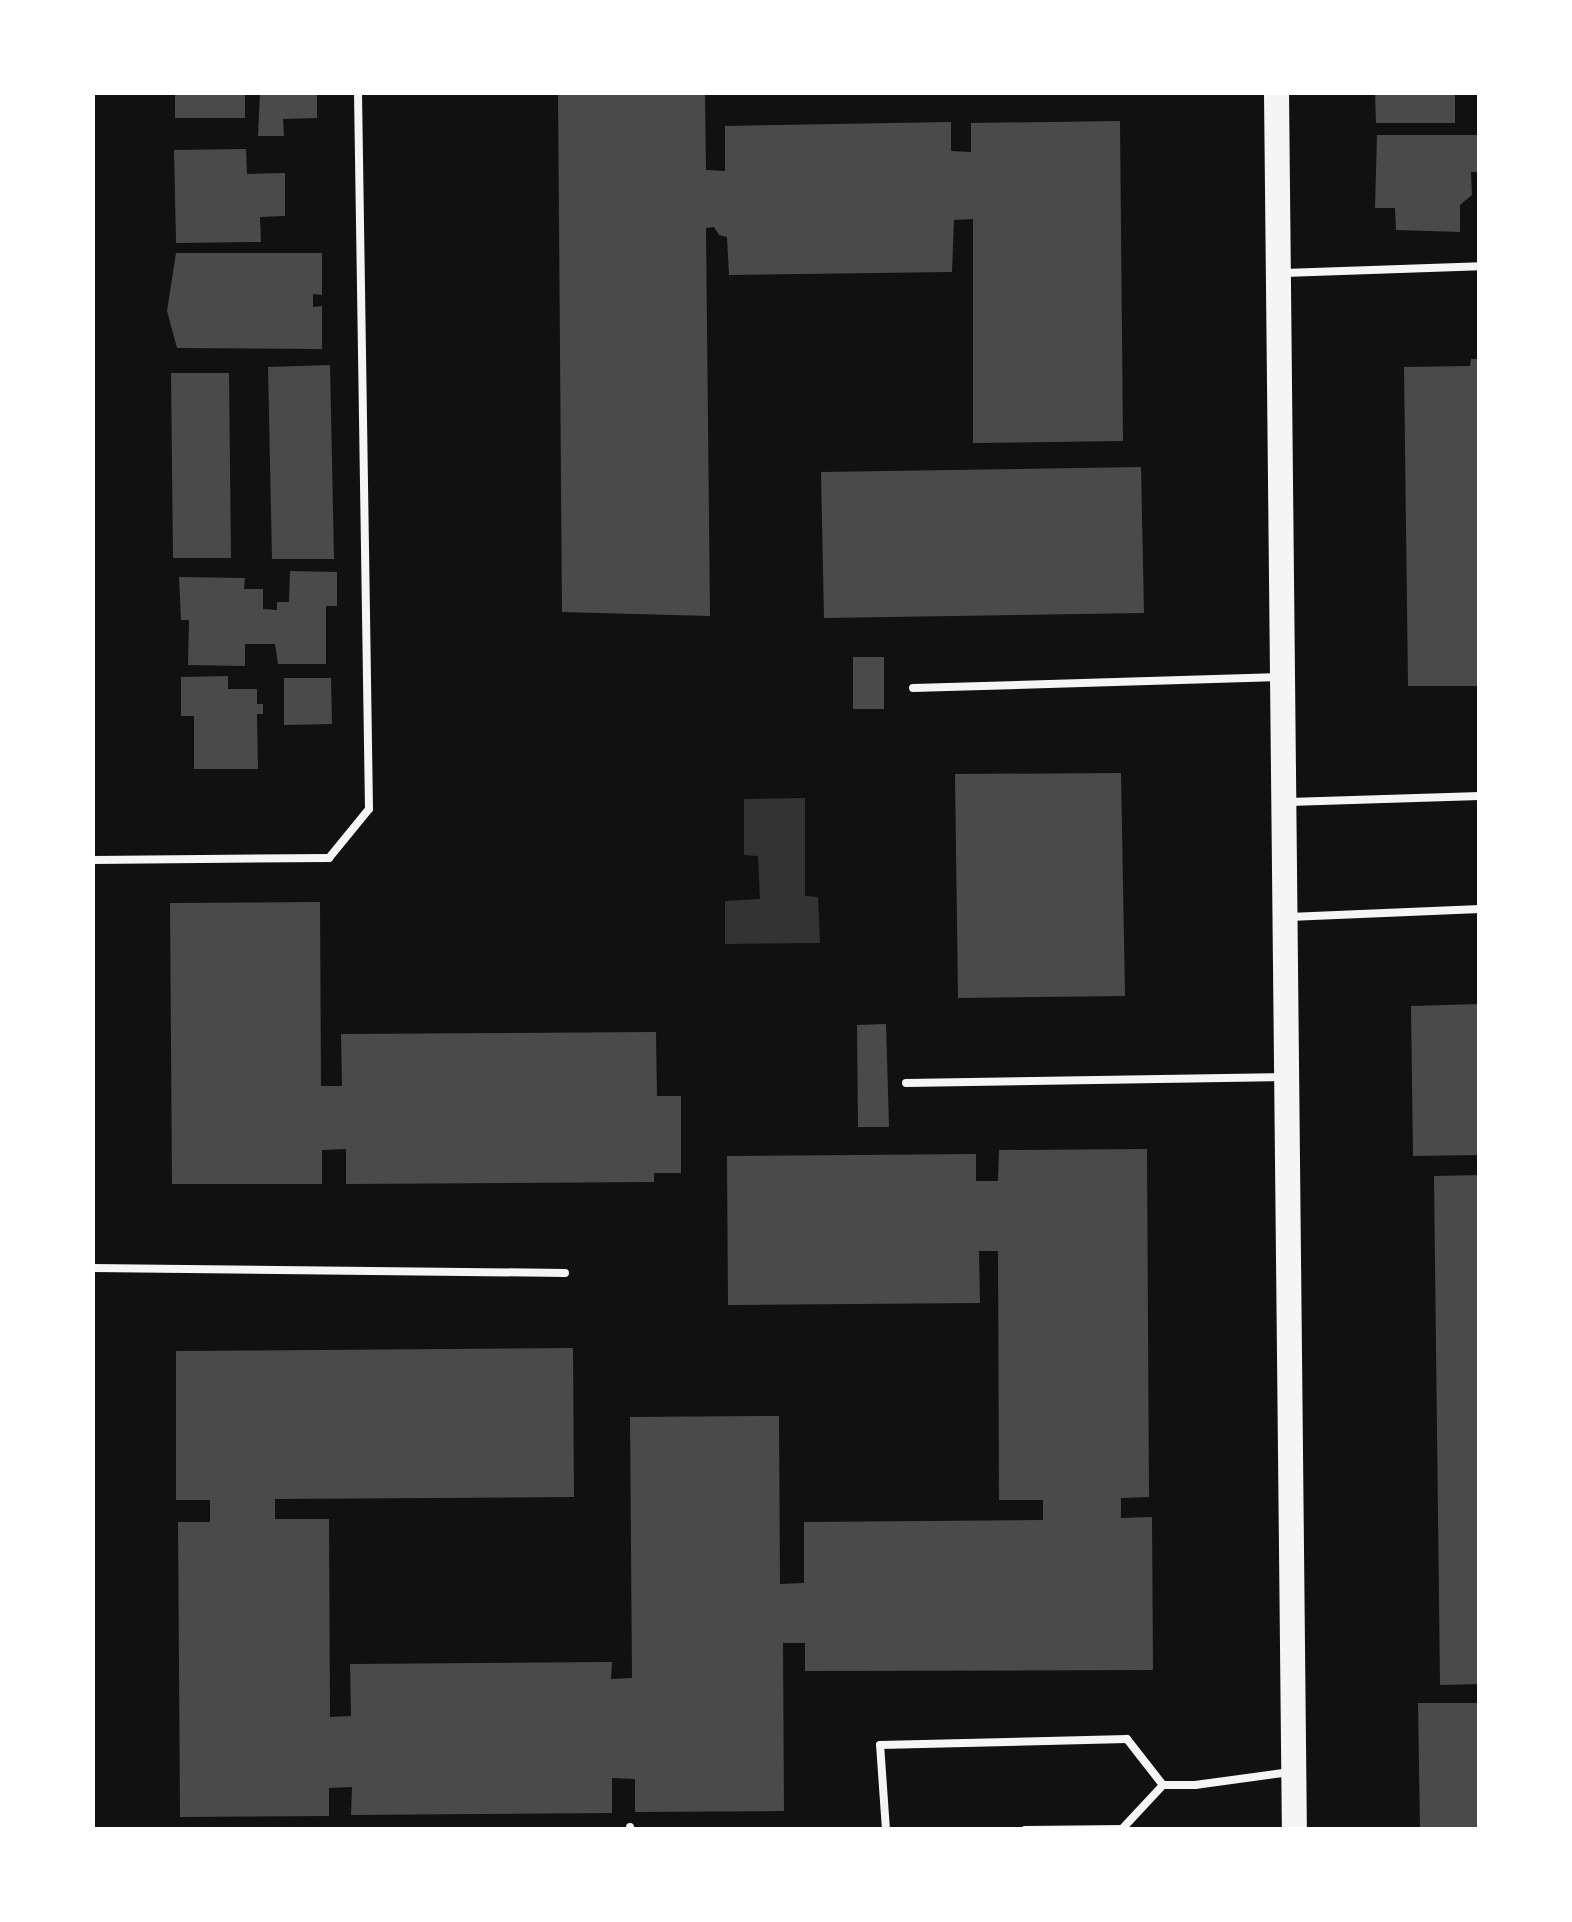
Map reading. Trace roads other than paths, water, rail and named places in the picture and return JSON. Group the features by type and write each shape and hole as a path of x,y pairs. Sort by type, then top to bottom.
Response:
{"main road":[{"path":"1276,92 1294,1830"}],"lane":[{"path":"92,860 328,858 369,809 358,92"},
{"path":"1279,274 1480,266"},
{"path":"913,688 1282,676"},
{"path":"1284,802 1480,796"},
{"path":"1285,917 1480,909"},
{"path":"906,1083 1286,1077"},
{"path":"92,1268 566,1273"},
{"path":"886,1830 880,1746 1127,1739 1163,1785"},
{"path":"1025,1830 1122,1829 1163,1785 1195,1786 1294,1771"}]}
